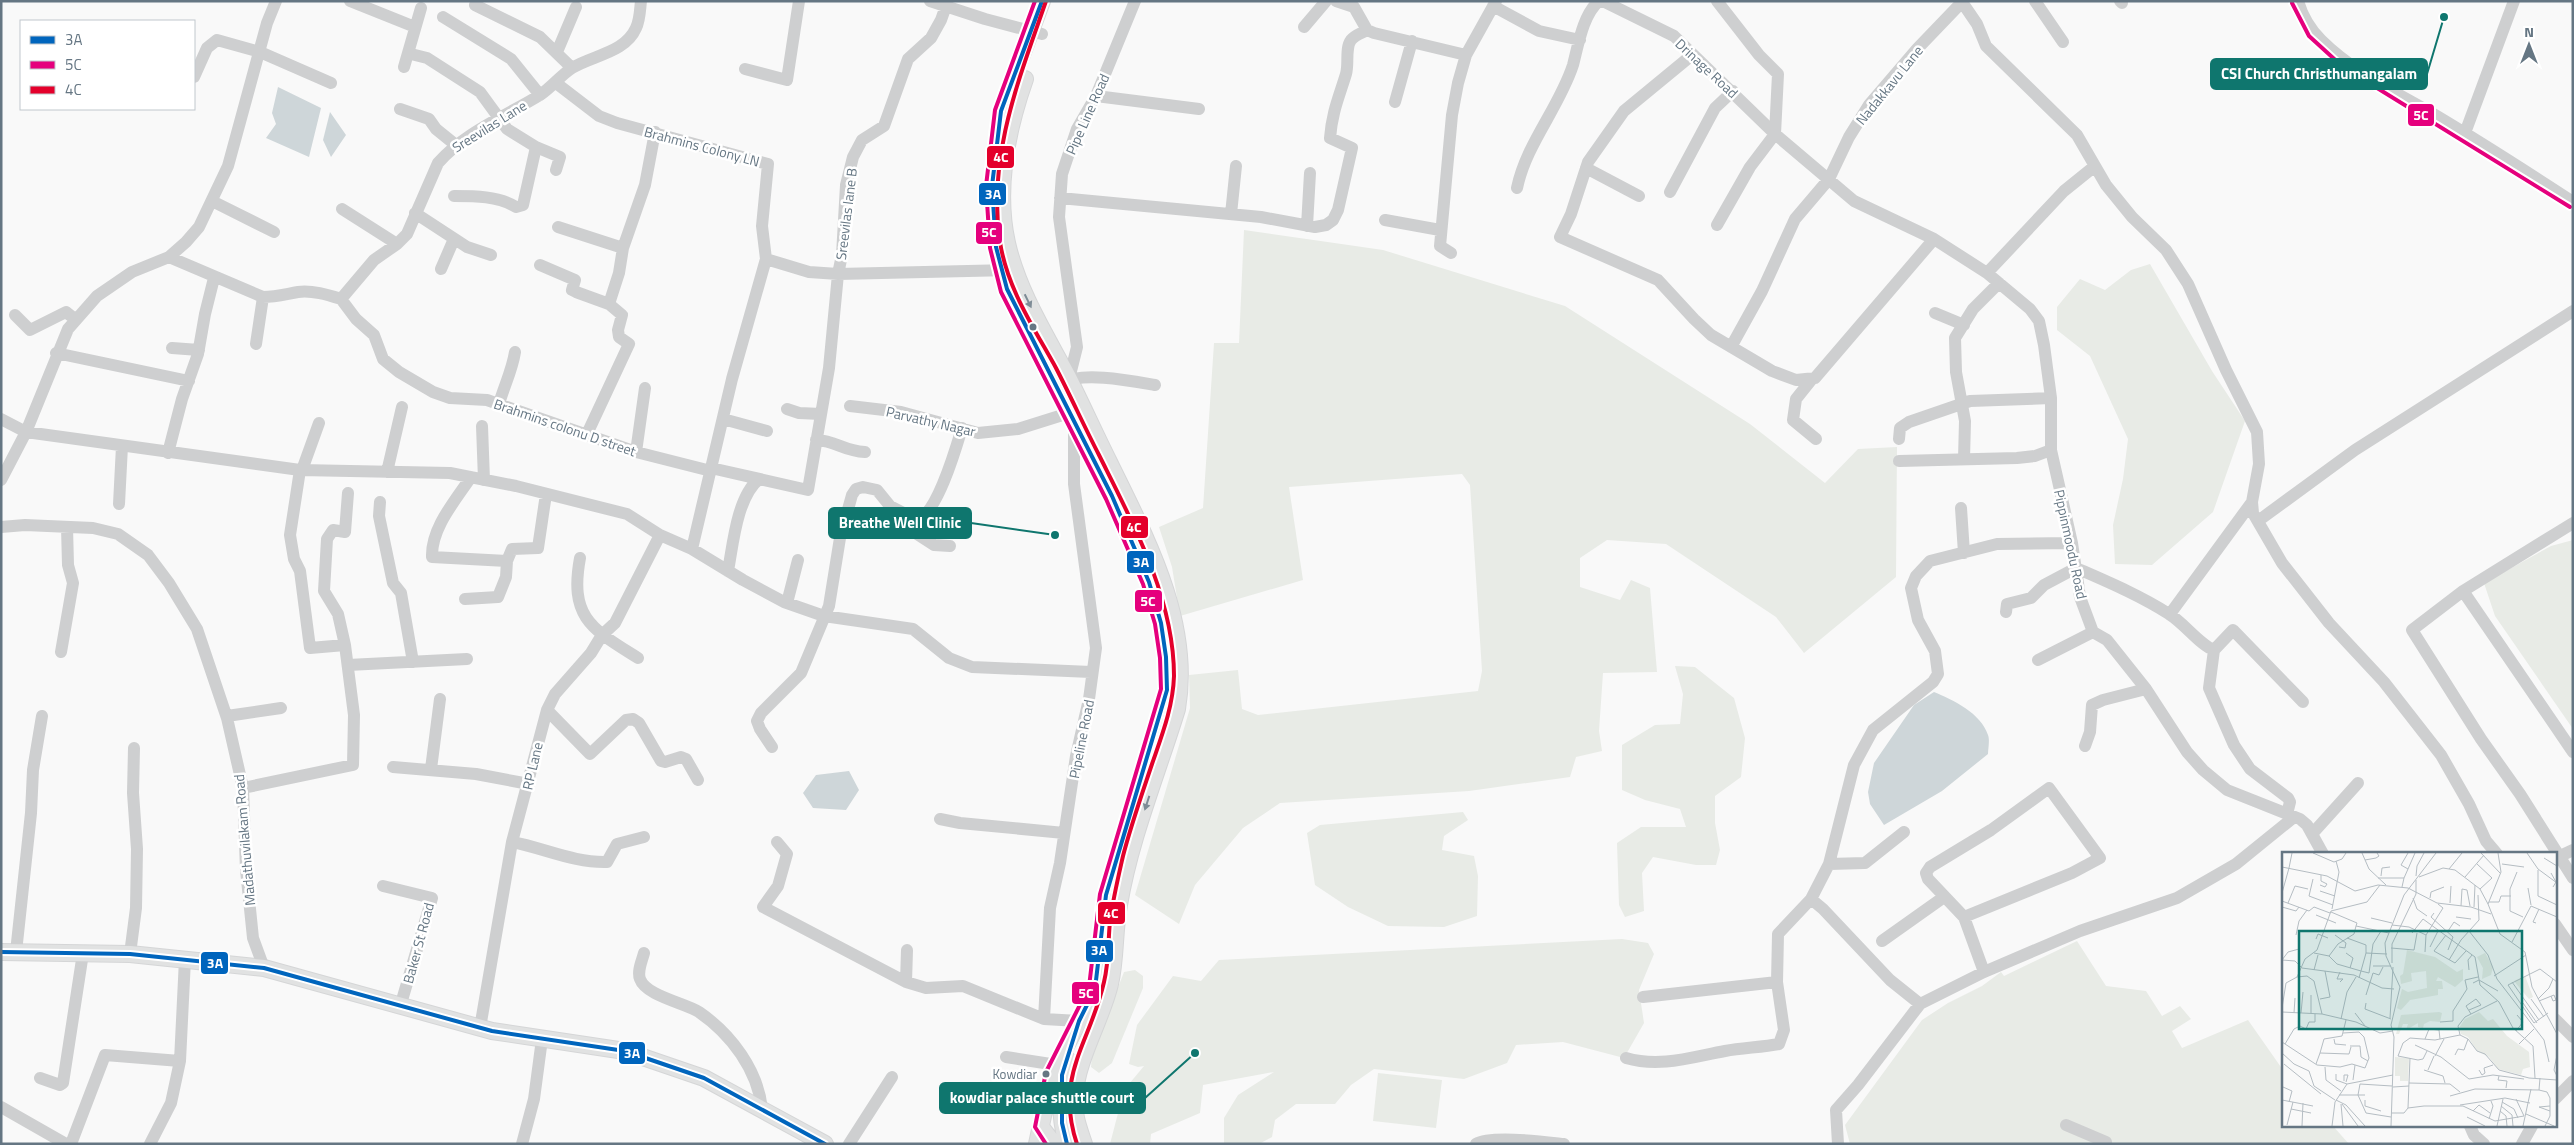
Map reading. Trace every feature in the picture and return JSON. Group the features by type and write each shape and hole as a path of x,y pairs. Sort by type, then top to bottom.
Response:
{"main road":[{"path":"1038,32 1042,1"},
{"path":"1037,1144 1048,1087 1056,1065 1095,989 1106,895 1167,690 1166,657 1162,631 1149,582 1078,421 1040,326 1008,270 1003,197 1004,162 1017,99 1038,32 1053,1"},
{"path":"1078,421 1143,533 1158,568 1175,631 1181,687 1177,709 1130,858 1119,905 1112,977 1106,1000 1083,1059 1077,1085 1076,1117 1084,1144"},
{"path":"8,952 130,954 264,968 480,1028 542,1040 598,1046 660,1061 704,1078 825,1144"},
{"path":"1067,1144 1062,1123 1062,1075 1079,1021"},
{"path":"1041,1127 1054,1144"}],"street":[{"path":"1,480 26,432 56,353 68,329 97,296 132,272 169,257 199,227 228,166 276,1"},
{"path":"350,1 415,27"},
{"name":"Sreevilas Lane","path":"341,299 374,260 397,244 406,234 428,190 438,162 456,146 556,83 572,68 612,51 626,41 636,28 641,1"},
{"path":"745,69 787,80 800,1"},
{"path":"930,1 985,19 1038,32"},
{"name":"Pipe Line Road","path":"1062,383 1076,347 1059,217 1062,174 1076,129 1096,96 1135,1"},
{"path":"1304,27 1326,1"},
{"path":"1336,1 1354,7 1367,30"},
{"path":"1517,188 1520,172 1560,97 1595,4 1601,1"},
{"name":"Drinage Road","path":"1601,1 1674,36 1733,91 1775,134 1829,179"},
{"path":"2035,1 2063,42"},
{"path":"2298,1 2301,12 2320,39 2335,52 2377,81 2465,133 2573,202"},
{"path":"2465,133 2514,1"},
{"path":"1962,2 1977,24 1986,46 2077,135 2106,185 2132,217 2166,250 2188,284 2212,334 2226,370 2257,432 2259,464 2252,502 2253,513 2288,571 2330,623 2384,682 2441,755 2469,804 2486,841 2494,852"},
{"name":"Nadakkavu Lane","path":"1730,347 1762,290 1795,219 1829,179 1849,137 1869,104 1917,49 1962,2"},
{"path":"1451,253 1440,246 1440,230 1445,207 1452,115 1466,54 1494,3 1539,31 1580,40"},
{"path":"1716,225 1750,167 1775,134 1778,74 1759,55 1721,3"},
{"path":"475,5 527,28 557,52 572,68"},
{"name":"Sreevilas lane B","path":"816,440 829,368 838,274 842,255 846,184 853,157 862,140 884,126 908,60 931,38 946,6"},
{"path":"557,52 576,7"},
{"path":"404,67 421,8"},
{"path":"443,17 511,59 540,94"},
{"path":"1060,198 1261,217 1315,227 1326,224 1332,220 1338,210 1352,148 1330,138 1332,120 1340,86 1346,74 1349,44 1352,38 1367,30 1466,54"},
{"path":"195,75 207,48 217,40 260,52 331,83"},
{"path":"1395,102 1412,41"},
{"path":"411,54 427,58 480,92 507,129 536,147 560,157 556,170"},
{"path":"1692,54 1624,111 1586,168 1571,214 1560,237 1658,280 1711,335 1772,371 1796,380 1812,379"},
{"name":"Brahmins Colony LN","path":"556,83 598,116 617,123 768,164 762,226 766,259"},
{"path":"1670,192 1715,108 1733,91"},
{"path":"1096,96 1199,109"},
{"path":"400,109 429,119 436,129 456,146"},
{"path":"609,304 619,273 623,248 645,185 655,132"},
{"path":"454,196 501,200 516,206 523,205 536,147"},
{"path":"1231,214 1236,166"},
{"path":"1987,273 2064,191 2095,166"},
{"path":"1586,168 1639,196"},
{"path":"1307,226 1310,173"},
{"name":"Pippinmoodu Road","path":"1829,179 1854,201 1934,239 1987,273 2030,309 2039,321 2051,398 2051,450 2072,543 2080,596 2093,632"},
{"path":"212,201 274,232"},
{"path":"342,209 397,244"},
{"path":"415,213 476,252 491,255"},
{"path":"1385,220 1440,230"},
{"path":"558,227 623,248"},
{"path":"441,269 454,239"},
{"path":"1816,439 1793,420 1796,398 1934,239"},
{"path":"169,257 214,278 263,297 277,297 300,292 326,294 341,299"},
{"path":"692,549 723,419 766,259 809,272 838,274 1008,270"},
{"path":"540,265 574,280 572,290 609,304 622,315 618,330 619,337 629,344 588,434"},
{"path":"168,453 199,350 204,314 214,278"},
{"path":"1964,460 1963,402 1956,372 1955,338 1973,309 1999,283"},
{"path":"256,344 263,297"},
{"name":"Brahmins colonu D street","path":"341,299 356,319 374,335 383,359 421,386 450,398 487,400 636,452 808,490 816,440"},
{"path":"2258,522 2355,450 2573,310"},
{"path":"15,315 30,330 66,312 76,320"},
{"path":"1935,313 1964,325"},
{"path":"172,348 199,350"},
{"path":"499,404 505,382 511,374 515,352"},
{"path":"56,353 189,380"},
{"path":"1062,383 1113,378 1155,385"},
{"path":"636,452 645,388"},
{"path":"1899,439 1900,428 1909,422 1963,402 2051,398"},
{"name":"Parvathy Nagar","path":"850,406 901,412 978,432 1002,432 1078,421"},
{"path":"387,472 402,407"},
{"path":"787,409 800,413 820,414"},
{"path":"1,419 26,432 168,453 301,470 450,473 546,494 627,514 660,535 692,549 787,603 824,616 913,629 949,658 972,667 1091,672"},
{"path":"723,419 767,431"},
{"name":"Pipeline Road","path":"1044,1018 1050,908 1060,863 1076,756 1089,699 1091,672 1096,648 1074,484 1078,421"},
{"path":"319,423 301,470 290,535 294,559 300,571 310,648 345,645"},
{"path":"482,426 477,479 441,521 432,550 432,557 507,561"},
{"path":"917,520 922,518 933,504 952,461 962,428"},
{"path":"816,440 833,441 843,449 865,452"},
{"path":"119,504 122,446"},
{"path":"1899,461 2035,456 2051,450"},
{"path":"728,571 736,529 749,487 759,479"},
{"path":"772,747 760,730 757,721 761,713 800,674 832,599 840,538 852,495 856,489 877,490 890,506 917,520"},
{"path":"243,788 353,765 354,715 345,645 338,614 324,591 327,538 333,530 345,532 348,493"},
{"path":"465,600 498,597 506,577 507,561 512,549 538,548 546,494"},
{"path":"380,502 379,516 393,583 401,593 413,662"},
{"path":"2170,614 2252,502"},
{"path":"1961,508 1964,553"},
{"path":"917,520 917,534 934,545 950,546"},
{"path":"2555,852 2412,630 2463,591 2573,523"},
{"name":"Madathuvilakam Road","path":"1,527 25,525 93,528 118,534 148,555 169,583 197,629 227,716 243,788 246,870 253,938 264,968"},
{"path":"61,652 73,583 68,565 67,527"},
{"name":"RP Lane","path":"480,1028 512,842 529,784 547,710 555,694 591,653 602,635 615,623 660,535"},
{"path":"1626,1058 1640,1062 1666,1063 1727,1051 1780,1044 1784,1030 1777,982 1778,934 1811,899 1829,864 1854,765 1873,730 1933,682 1938,674 1935,651 1918,620 1912,600 1911,588 1916,576 1930,562 1997,544 2072,543"},
{"path":"580,558 576,580 582,614 602,635 638,658"},
{"path":"787,603 798,560"},
{"path":"2006,612 2007,604 2031,598 2044,585 2076,568 2129,591 2170,614 2185,625 2208,648 2214,650"},
{"path":"2463,591 2573,752"},
{"path":"1838,1144 1836,1110 1858,1085 1920,1004 1984,972 2080,931 2177,898 2236,864 2290,815 2290,802 2285,795 2250,769 2240,754 2209,688 2214,650 2231,631 2234,631 2303,702"},
{"path":"2038,660 2093,632 2107,640 2146,689 2187,752 2203,770 2228,790 2290,815 2307,825 2322,852"},
{"path":"348,665 467,659"},
{"path":"2085,746 2090,732 2092,705 2103,700 2146,689"},
{"path":"432,769 432,752 440,699"},
{"path":"227,716 281,708"},
{"path":"547,710 590,754 626,720 633,720 639,723 661,761 665,762 682,757 686,759 698,780"},
{"path":"8,952 32,813 33,770 42,716"},
{"path":"130,954 136,908 137,848 133,792 134,748"},
{"path":"393,767 476,774 529,784"},
{"path":"2312,834 2358,783"},
{"path":"1964,917 2072,873 2100,858 2049,788 1991,830 1930,867 1926,873 1928,879 1964,917 1984,972"},
{"path":"940,819 960,823 1064,832"},
{"path":"1829,864 1865,863 1904,832"},
{"path":"512,842 543,848 569,858 591,863 607,862 617,844 644,837"},
{"path":"777,842 787,854 778,886 763,907 906,982 926,988 963,986 1044,1018 1079,1021"},
{"path":"2558,857 2573,850"},
{"path":"2556,854 2573,878"},
{"name":"Baker St Road","path":"383,886 432,898 400,1007"},
{"path":"1882,941 1944,897"},
{"path":"1811,899 1823,909 1890,980 1920,1004"},
{"path":"2556,925 2573,950"},
{"path":"906,982 907,950"},
{"path":"40,1078 60,1085 62,1083 83,953"},
{"path":"644,953 639,973 640,980 655,993 698,1012 720,1029 745,1059 760,1094 762,1109"},
{"path":"150,1144 171,1103 180,1061 184,959"},
{"path":"1642,997 1777,982"},
{"path":"2556,1020 2573,1037"},
{"path":"522,1144 534,1099 542,1040"},
{"path":"71,1144 106,1055 180,1061"},
{"path":"1006,1057 1056,1065"},
{"path":"849,1144 892,1077"},
{"path":"2556,1098 2573,1081"},
{"path":"1,1107 66,1144"},
{"path":"2066,1125 2106,1142"},
{"path":"2472,1128 2484,1144"},
{"path":"2522,1144 2531,1128"},
{"path":"1476,1144 1481,1141 1564,1144"}],"shaded area":[{"path":"278,87 321,108 309,157 266,138 276,124 272,113"},
{"path":"330,112 346,135 331,157 323,140"},
{"path":"1244,230 1383,250 1565,306 1750,424 1825,483 1858,449 1897,447 1896,577 1804,653 1776,617 1666,544 1607,540 1580,558 1580,587 1620,600 1631,580 1650,588 1657,672 1603,673 1599,731 1602,751 1576,757 1570,777 1469,791 1280,803 1243,828 1195,885 1179,924 1135,895 1190,708 1189,675 1238,670 1242,709 1258,715 1478,691 1482,671 1470,485 1462,474 1289,487 1303,580 1180,616 1172,567 1159,527 1203,508 1214,343 1239,343"},
{"path":"2150,264 2212,371 2245,421 2213,512 2152,565 2115,564 2113,525 2123,479 2128,439 2090,356 2057,330 2057,307 2080,279 2105,290 2131,270"},
{"path":"2573,540 2573,729 2495,616 2484,583 2551,546"},
{"path":"1675,666 1695,667 1734,698 1745,738 1741,777 1715,796 1715,823 1720,850 1716,865 1696,865 1653,857 1642,873 1644,911 1625,917 1619,905 1617,843 1641,827 1686,827 1680,809 1645,800 1622,790 1622,745 1655,725 1680,724 1683,694"},
{"path":"1934,692 1958,703 1979,720 1989,737 1988,754 1942,791 1884,825 1870,804 1868,792 1874,763 1914,705"},
{"path":"849,771 859,790 846,810 813,808 803,793 816,775"},
{"path":"1463,812 1468,820 1444,836 1442,850 1474,856 1478,876 1477,916 1444,927 1388,926 1348,907 1315,885 1307,833 1320,825"},
{"path":"1622,939 1648,943 1654,954 1639,990 1644,1023 1624,1058 1563,1042 1516,1045 1507,1063 1464,1079 1374,1069 1351,1085 1335,1104 1296,1104 1275,1120 1272,1137 1259,1144 1224,1144 1224,1118 1238,1095 1274,1072 1203,1085 1200,1113 1151,1134 1150,1144 1110,1144 1124,1090 1144,1066 1138,1067 1129,1064 1137,1025 1173,976 1201,981 1219,960"},
{"path":"2077,941 2106,986 2146,991 2162,1016 2180,1006 2191,1019 2172,1031 2182,1048 2248,1020 2282,1069 2282,1128 2335,1128 2349,1144 1850,1144 1845,1125 1922,1020 1948,1003 1982,986 2001,972 2004,976"},
{"path":"1135,970 1143,976 1143,988 1112,1063 1099,1073 1091,1067 1092,1055 1124,972"},
{"path":"1378,1073 1442,1080 1436,1128 1373,1121"}],"transit line":[{"name":"5C","path":"1035,1 995,110 986,186 990,248 1001,292 1106,499 1143,584 1155,624 1160,658 1161,689 1100,894 1089,987 1046,1072 1035,1127 1046,1144"},
{"name":"3A","path":"1042,1 1001,111 992,186 996,247 1007,289 1112,496 1149,582 1161,623 1166,657 1167,690 1106,895 1095,989 1079,1021 1062,1075 1062,1123 1067,1144"},
{"name":"4C","path":"1046,1 1016,89 1002,149 998,179 997,210 1000,242 1009,275 1022,307 1062,379 1138,534 1159,590 1167,618 1174,676 1172,699 1166,721 1123,856 1111,913 1108,959 1104,982 1072,1079 1070,1098 1071,1120 1077,1144"},
{"name":"5C","path":"2292,3 2309,36 2343,67 2570,207"},
{"name":"3A","path":"1,952 130,954 264,968 492,1031 625,1051 704,1078 825,1144"}],"place":[{"name":"CSI Church Christhumangalam","path":"2444,17"},
{"name":"Breathe Well Clinic","path":"1055,535"},
{"name":"kowdiar palace shuttle court","path":"1195,1053"},
{"name":"Kowdiar","path":"1046,1074"}]}
